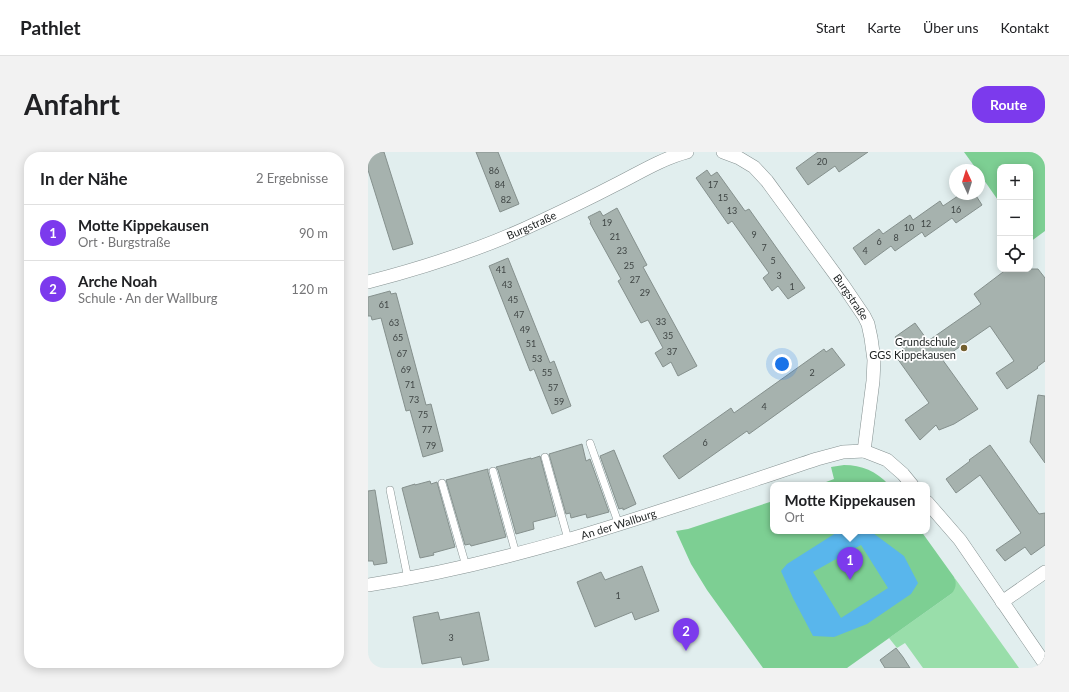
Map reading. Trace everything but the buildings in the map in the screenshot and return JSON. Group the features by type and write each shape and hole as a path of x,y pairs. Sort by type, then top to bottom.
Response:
{"street":[{"name":"Burgstraße","path":"368,282 432,264 510,235 538,223 615,185 661,160 687,152"},
{"name":"Burgstraße","path":"723,152 754,166 767,181 843,285 868,324 874,360 873,381 864,451"},
{"path":"864,451 887,460 910,482"},
{"name":"An der Wallburg","path":"368,584 408,579 516,554 619,525 817,459 843,452 864,451"},
{"path":"930,505 960,540 1045,664"},
{"path":"1002,602 1045,572"}],"lane":[{"path":"590,443 619,525"},
{"path":"545,457 568,539"},
{"path":"493,471 516,554"},
{"path":"442,483 466,566"},
{"path":"390,490 408,579"}],"green space":[{"path":"964,152 1045,152 1045,231 1033,240 1033,164 997,164 997,199 985,182 985,164 973,164"},
{"path":"844,465 857,466 874,473 886,482 826,482 834,479 831,467"},
{"path":"770,502 770,534 923,534 954,577 956,584 951,594 847,668 763,668 707,590 691,564 676,531 688,529"},
{"path":"954,577 1019,668 923,668 905,643 897,648 889,638 951,594 955,579"}],"water":[{"path":"834,534 874,534 904,556 918,583 911,594 867,624 834,637 813,636 781,571 787,564","holes":["861,545 888,588 841,618 813,572"]}],"place":[{"name":"Grundschule GGS Kippekausen","path":"964,348"},
{"name":"Motte Kippekausen","path":"850,580"},
{"name":"Arche Noah","path":"686,651"}]}
